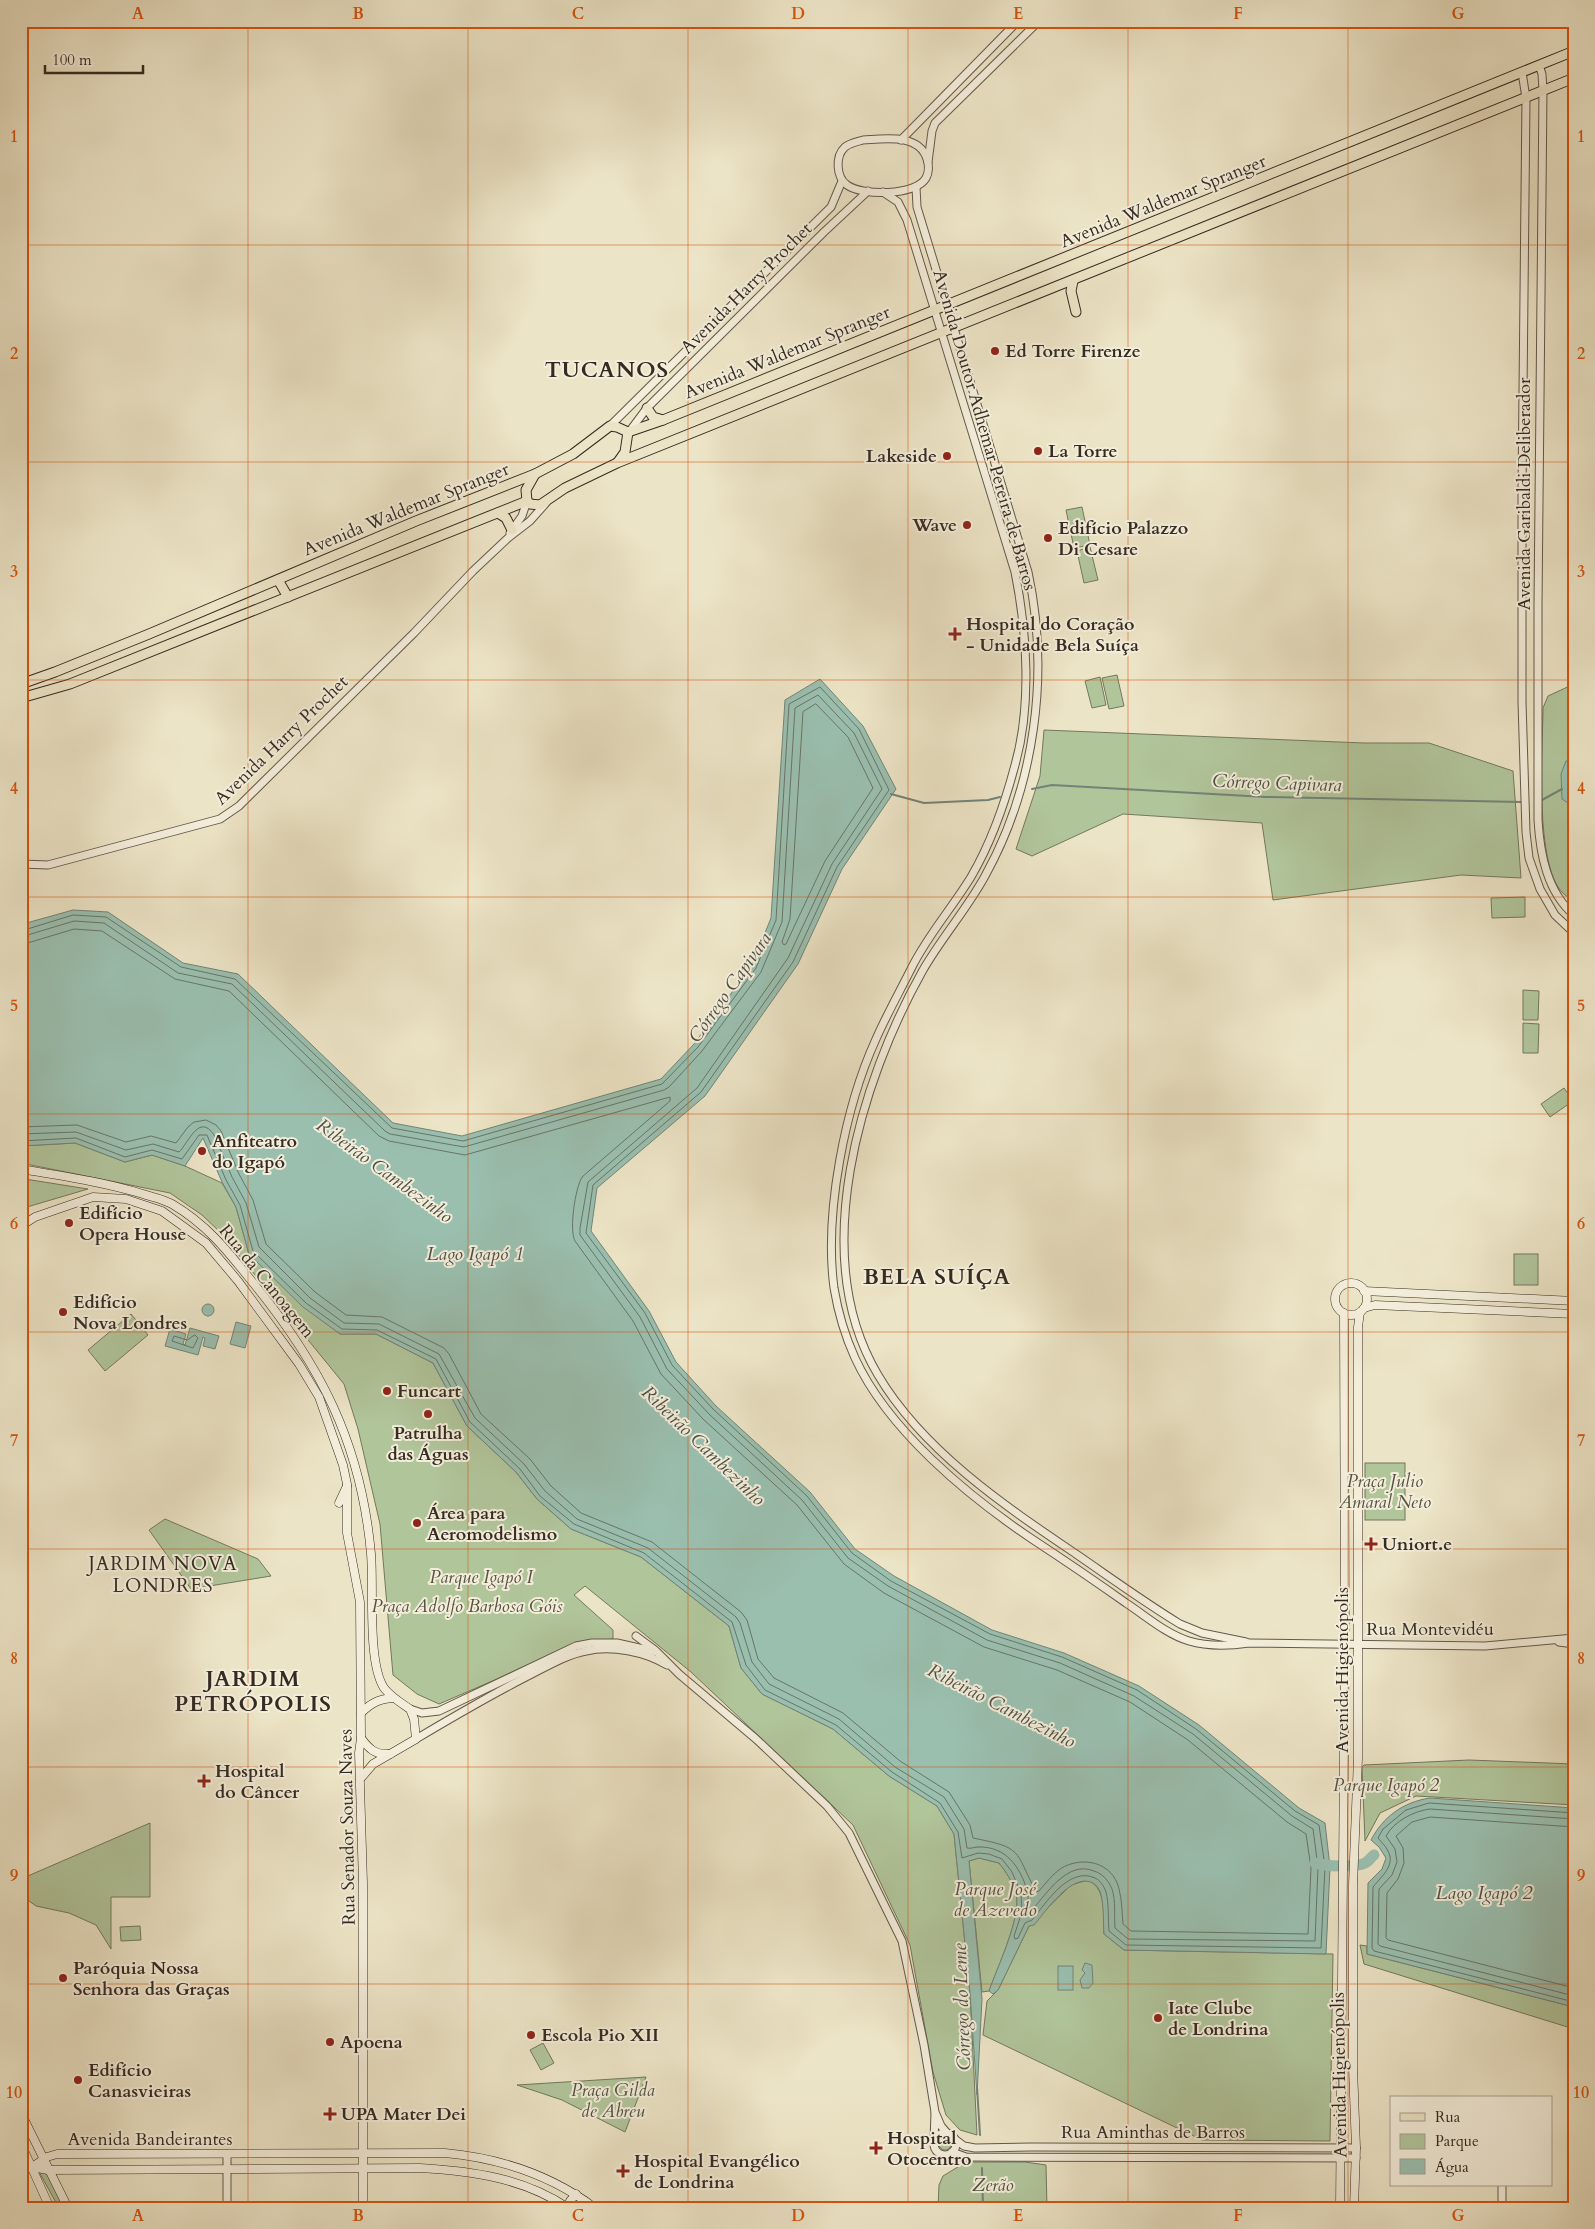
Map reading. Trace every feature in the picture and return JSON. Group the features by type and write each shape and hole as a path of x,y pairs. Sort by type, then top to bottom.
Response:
{"main road":[{"name":"Avenida Waldemar Spranger","path":"628,432 663,420 1574,52"},
{"path":"527,501 530,504 540,505 564,488 617,463 1574,78"},
{"path":"1073,281 1071,291 1076,312"},
{"path":"647,408 653,417 663,420"},
{"name":"Avenida Waldemar Spranger","path":"21,684 55,672 416,521 535,474 573,454 610,426"},
{"path":"610,426 628,432 625,452 617,463"},
{"path":"527,501 526,490 535,474"},
{"path":"21,698 70,684 527,501"},
{"path":"498,513 506,518 510,534"},
{"path":"278,580 288,597"},
{"name":"Rua da Canoagem","path":"21,1169 111,1184 170,1203 213,1234 265,1297 309,1358 328,1392 354,1460 371,1553 376,1671 384,1687 393,1698"},
{"name":"Rua Senador Souza Naves","path":"21,1226 35,1217 93,1197 126,1200 162,1211 206,1243 238,1281 299,1364 319,1397 344,1465 349,1502 347,1533 360,1602 361,1738 359,1753 364,1883 365,2153 363,2208"},
{"path":"1574,1301 1364,1291 1352,1283 1339,1289 1336,1302 1344,1313 1352,1314 1375,1305 1574,1314"},
{"path":"1362,1310 1367,1299 1364,1291"},
{"name":"Avenida Higienópolis","path":"1354,2208 1356,2148 1353,2068 1353,1978 1354,1853 1358,1758 1358,1336 1362,1310"},
{"name":"Avenida Higienópolis","path":"1340,2208 1344,1313"},
{"path":"339,1503 347,1484"},
{"path":"349,1502 365,1513"},
{"path":"360,1778 373,1764 416,1739 414,1719 410,1709 393,1698 382,1699 371,1704 361,1712"},
{"path":"361,1738 368,1748 375,1752 390,1754"},
{"path":"21,2113 68,2208"},
{"path":"21,2144 50,2208"},
{"path":"420,2152 420,2168"},
{"name":"Avenida Bandeirantes","path":"32,2167 43,2159 57,2154 420,2152 474,2156 492,2160 547,2179 576,2194 595,2208"},
{"name":"Avenida Bandeirantes","path":"32,2167 48,2170 420,2168 472,2171 497,2177 540,2193 568,2208"},
{"path":"568,2208 570,2201 576,2194"}],"street":[{"path":"901,140 1018,21"},
{"path":"928,162 922,149 909,142 901,140 863,140 853,142 844,148 838,164 842,180 852,188 883,192 903,191 916,187 926,178 928,162 932,130 936,123 1040,21"},
{"name":"Avenida Garibaldi Deliberador","path":"1539,65 1542,74 1543,90 1538,801 1541,851 1552,884 1574,915"},
{"name":"Avenida Garibaldi Deliberador","path":"1522,72 1526,98 1522,702 1527,852 1540,889 1555,915 1574,933"},
{"name":"Avenida Harry Prochet","path":"610,426 831,207 842,180"},
{"name":"Avenida Doutor Adhemar Pereira de Barros","path":"916,187 917,207 1030,580 1038,654 1037,700 1026,767 1008,825 994,857 977,888 923,970 886,1046 860,1124 846,1209 844,1267 853,1319 878,1376 905,1412 976,1484 1158,1611 1180,1624 1231,1642"},
{"name":"Avenida Harry Prochet","path":"628,432 647,408 824,232 868,191"},
{"name":"Avenida Doutor Adhemar Pereira de Barros","path":"883,192 898,202 902,208 1015,572 1024,636 1025,665 1023,710 1017,761 984,853 970,879 914,962 875,1040 844,1139 836,1194 832,1251 835,1291 841,1322 856,1360 882,1403 932,1459 968,1492 992,1511 1177,1636 1200,1644 1231,1642"},
{"name":"Avenida Harry Prochet","path":"510,534 530,521 549,500"},
{"name":"Avenida Harry Prochet","path":"21,864 48,865 220,819 239,806 510,534 522,516 527,501"},
{"path":"1540,889 1552,884"},
{"path":"875,1040 886,1046"},
{"path":"849,1122 860,1124"},
{"path":"844,1139 856,1141"},
{"path":"841,1322 853,1319"},
{"path":"932,1459 942,1451"},
{"path":"1066,1561 1073,1552"},
{"path":"1200,1644 1203,1639 1202,1633"},
{"path":"636,1636 657,1652 672,1668 756,1739 827,1806 849,1833 902,1941 924,2044 935,2112 934,2148 938,2153 945,2155 952,2152 956,2145 941,2126 935,2112"},
{"name":"Rua Montevidéu","path":"1231,1642 1485,1646 1574,1638"},
{"name":"Rua Montevidéu","path":"1551,1641 1574,1644"},
{"path":"410,1709 422,1713 439,1711 576,1646 618,1642 657,1652"},
{"path":"416,1739 488,1697 571,1655 629,1644"},
{"path":"551,1664 555,1657 576,1646"},
{"path":"596,1649 626,1651 646,1655 672,1668"},
{"path":"469,1696 488,1697"},
{"path":"934,2141 941,2134 950,2135"},
{"name":"Rua Aminthas de Barros","path":"950,2135 964,2146 987,2149 1032,2147 1356,2148"},
{"name":"Rua Aminthas de Barros","path":"952,2152 966,2157 1356,2158"},
{"path":"227,2154 228,2208"},
{"path":"21,2167 32,2167"},
{"path":"1502,2186 1502,2208"}],"green space":[{"path":"1082,507 1090,545 1074,548 1066,510"},
{"path":"1090,547 1098,580 1084,583 1077,551"},
{"path":"1117,675 1124,706 1109,709 1102,678"},
{"path":"1100,677 1106,705 1092,708 1085,681"},
{"path":"1574,684 1574,896 1570,898 1558,887 1550,867 1545,841 1542,811 1542,751 1543,708 1548,696"},
{"path":"1044,730 1364,743 1429,743 1513,771 1521,878 1461,875 1273,900 1262,823 1123,814 1032,856 1016,849 1040,776"},
{"path":"1525,897 1525,917 1492,918 1491,898"},
{"path":"1523,990 1539,991 1538,1020 1523,1020"},
{"path":"1523,1023 1539,1024 1538,1053 1523,1053"},
{"path":"1564,1088 1573,1101 1550,1117 1541,1104"},
{"name":"Parque Igapó I","path":"75,1143 125,1162 152,1155 185,1166 222,1183 236,1207 249,1254 340,1334 376,1334 433,1363 467,1426 516,1472 537,1499 571,1529 641,1557 729,1626 741,1668 762,1694 833,1729 889,1776 937,1806 954,1834 970,1993 977,2135 960,2130 946,2115 933,2072 910,1945 853,1825 691,1672 585,1586 574,1595 613,1630 613,1639 576,1645 439,1704 417,1694 393,1675 380,1524 358,1429 344,1384 220,1232 202,1215 170,1193 21,1163 21,1146"},
{"path":"21,1179 88,1189 27,1207 21,1211"},
{"path":"1514,1254 1538,1254 1538,1285 1514,1285"},
{"path":"131,1314 148,1335 105,1371 88,1350"},
{"name":"Praça Julio Amaral Neto","path":"1365,1463 1405,1463 1405,1520 1365,1520"},
{"path":"165,1519 258,1559 271,1576 191,1589 149,1530"},
{"name":"Parque Igapó 2","path":"1469,1760 1574,1764 1574,1805 1416,1796 1380,1813 1365,1841 1362,1767 1364,1765"},
{"path":"150,1823 150,1897 111,1897 111,1949 96,1925 69,1913 36,1906 21,1895 21,1879"},
{"name":"Parque José de Azevedo","path":"979,1858 999,1863 1013,1885 1017,1904 1003,1956 989,1991 982,1992 969,1861"},
{"name":"Iate Clube de Londrina","path":"1088,1880 1094,1884 1101,1896 1104,1911 1104,1934 1124,1950 1333,1954 1330,2141 1202,2140 983,2035 987,2001 998,1990 1029,1926 1071,1885"},
{"path":"140,1926 141,1940 121,1941 120,1927"},
{"path":"1360,1945 1367,1946 1367,1954 1574,2007 1574,2029 1364,1964"},
{"path":"543,2043 554,2063 541,2070 530,2050"},
{"name":"Praça Gilda de Abreu","path":"646,2077 625,2132 562,2100 517,2085"},
{"path":"945,2138 951,2144 945,2150 939,2144"},
{"name":"Zerão","path":"966,2162 1025,2162 1046,2165 1047,2208 938,2208 939,2185 943,2176"},
{"path":"38,2170 47,2172 65,2208 59,2208"}],"water":[{"name":"Lago Igapó 1","path":"820,679 863,726 896,789 842,869 798,964 705,1096 597,1188 591,1231 649,1311 676,1362 716,1406 810,1492 855,1549 894,1576 992,1630 1064,1653 1139,1686 1199,1725 1299,1808 1325,1823 1330,1867 1326,1954 1124,1950 1104,1934 1103,1904 1100,1891 1093,1883 1085,1881 1068,1888 1052,1903 1034,1925 1029,1926 998,1990 993,1994 989,1991 1012,1928 1017,1904 1016,1894 1011,1881 999,1863 979,1858 969,1861 982,1999 977,2095 970,1993 954,1834 937,1806 889,1776 833,1729 762,1694 741,1668 729,1626 641,1557 571,1529 537,1499 516,1472 467,1426 433,1363 376,1334 340,1334 303,1307 249,1254 236,1207 222,1182 203,1138 185,1166 152,1155 125,1162 75,1143 21,1146 21,927 30,922 73,910 108,912 183,963 238,974 393,1123 462,1136 661,1079 694,1044 752,965 771,918 785,700"},
{"path":"1574,759 1574,807 1562,799 1561,774 1566,761"},
{"path":"210,1304 213,1305 213,1315 206,1316 203,1315 202,1308 203,1305"},
{"path":"236,1322 251,1326 245,1348 230,1344"},
{"path":"190,1328 219,1336 215,1349 203,1346 205,1338 203,1337 198,1355 165,1346 170,1329 186,1334 183,1344 185,1345"},
{"name":"Lago Igapó 2","path":"1430,1798 1574,1808 1574,2007 1367,1954 1368,1883 1382,1869 1386,1858 1379,1847 1371,1840 1381,1824 1395,1812 1411,1803"},
{"path":"1085,1963 1092,1965 1093,1983 1089,1988 1082,1988 1080,1980 1085,1973 1082,1970"},
{"path":"1058,1966 1073,1966 1073,1990 1058,1990"}],"waterway":[{"name":"Córrego Capivara","path":"1032,789 1052,785 1266,797 1521,802"},
{"name":"Córrego Capivara","path":"1542,800 1562,789"},
{"name":"Córrego Capivara","path":"891,794 924,803 988,800 1000,797"},
{"name":"Ribeirão Cambezinho","path":"1315,1863 1332,1866 1355,1866 1361,1865 1374,1855"},
{"name":"Córrego do Leme","path":"977,2087 980,2135"},
{"name":"Córrego do Leme","path":"982,2168 983,2208"}],"place":[{"name":"Ed Torre Firenze","path":"995,351"},
{"name":"La Torre","path":"1038,451"},
{"name":"Lakeside","path":"947,456"},
{"name":"Wave","path":"967,525"},
{"name":"Edifício Palazzo Di Cesare","path":"1048,538"},
{"name":"Hospital do Coração - Unidade Bela Suíça","path":"955,634"},
{"name":"Anfiteatro do Igapó","path":"202,1151"},
{"name":"Edifício Opera House","path":"69,1223"},
{"name":"Edifício Nova Londres","path":"63,1312"},
{"name":"Funcart","path":"387,1391"},
{"name":"Patrulha das Águas","path":"428,1414"},
{"name":"Área para Aeromodelismo","path":"417,1523"},
{"name":"Uniort.e","path":"1371,1544"},
{"name":"Hospital do Câncer","path":"204,1781"},
{"name":"Paróquia Nossa Senhora das Graças","path":"63,1978"},
{"name":"Iate Clube de Londrina","path":"1158,2018"},
{"name":"Escola Pio XII","path":"531,2035"},
{"name":"Apoena","path":"330,2042"},
{"name":"Edifício Canasvieiras","path":"78,2080"},
{"name":"UPA Mater Dei","path":"330,2114"},
{"name":"Hospital Otocentro","path":"876,2148"},
{"name":"Hospital Evangélico de Londrina","path":"623,2171"}],"district":[{"name":"TUCANOS","path":"607,369"},
{"name":"BELA SUÍÇA","path":"937,1276"},
{"name":"JARDIM NOVA LONDRES","path":"163,1574"},
{"name":"JARDIM PETRÓPOLIS","path":"253,1690"}],"park label":[{"name":"Praça Adolfo Barbosa Góis","path":"467,1606"}]}
